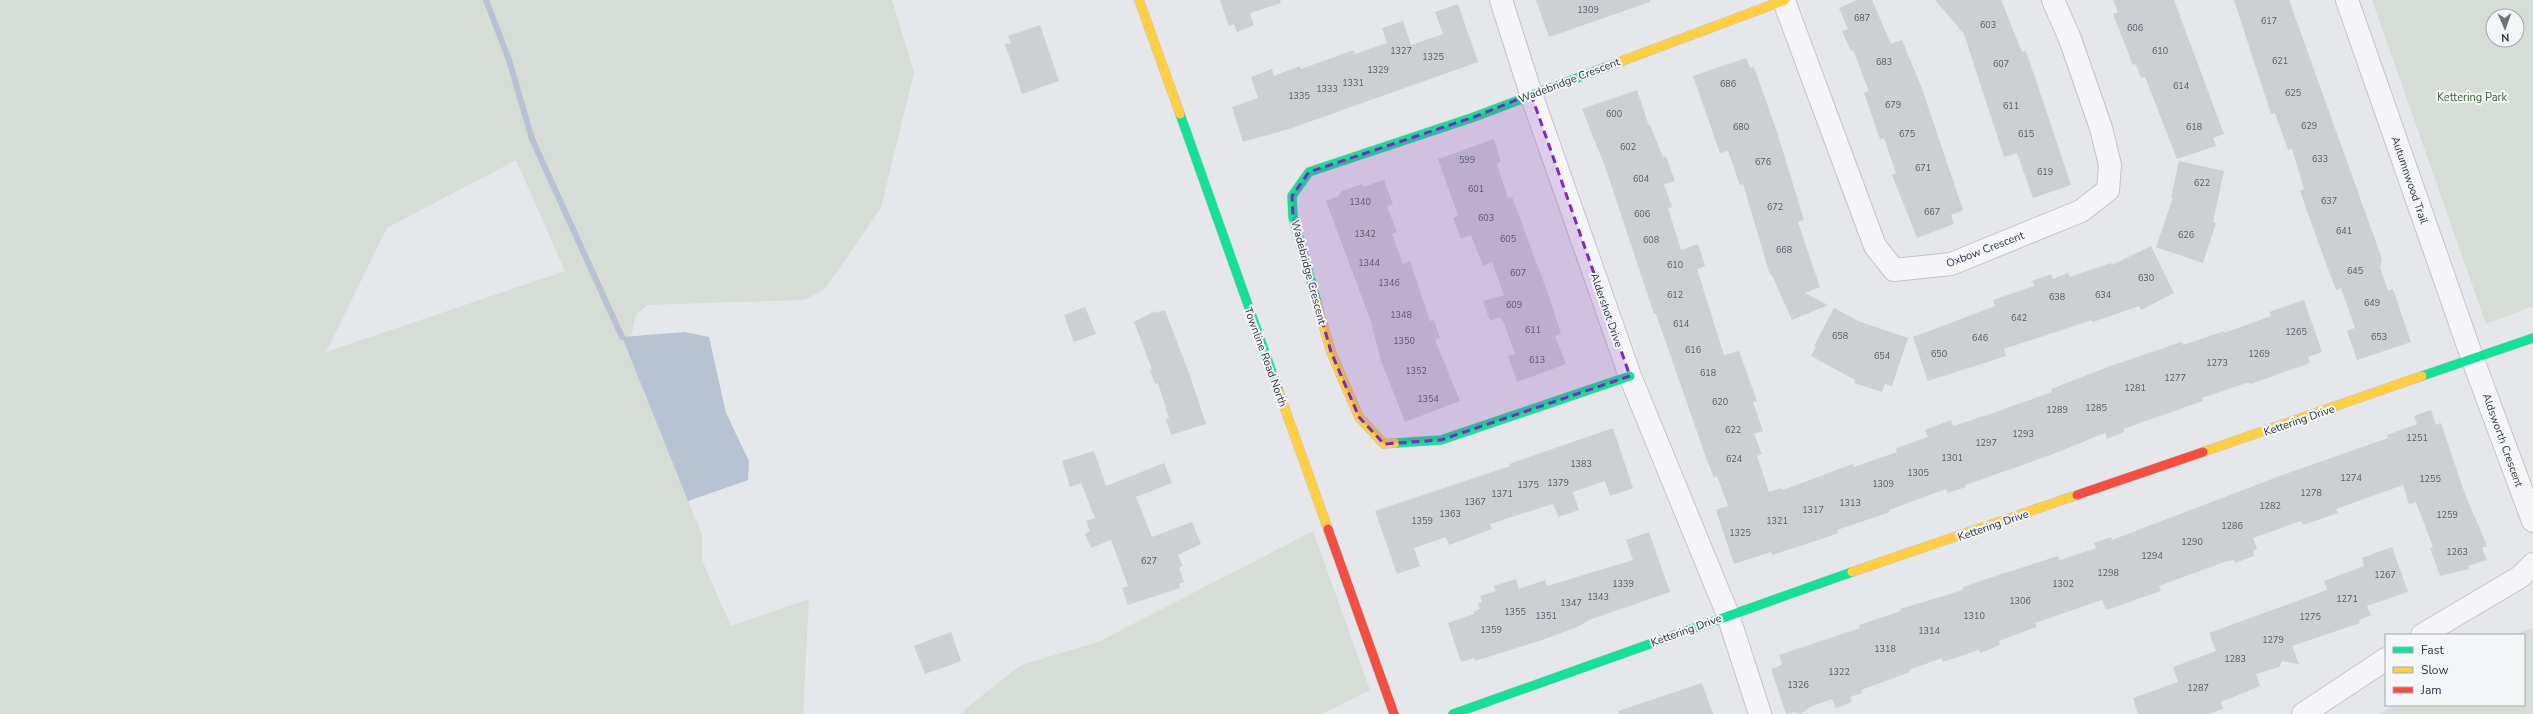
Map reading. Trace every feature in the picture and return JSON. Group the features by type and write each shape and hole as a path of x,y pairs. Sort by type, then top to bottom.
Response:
{"street":[{"name":"Townline Road North","path":"1139,0 1394,714"},
{"name":"Aldershot Drive","path":"1501,0 1531,94 1630,376 1728,616"},
{"name":"Wadebridge Crescent","path":"1630,376 1441,440 1384,444 1359,417 1331,352 1293,217 1292,196 1309,172 1474,117 1531,94 1785,0"},
{"name":"Oxbow Crescent","path":"1785,0 1875,246 1894,270 1951,264 2081,211 2108,190 2110,165 2101,128 2070,39 2053,0"},
{"name":"Autumnwood Trail","path":"2347,0 2473,360"},
{"name":"Kettering Drive","path":"1453,714 1728,616 2473,360 2533,338"},
{"name":"Aldsworth Crescent","path":"2473,360 2533,521"},
{"path":"2424,634 2520,577 2533,564"},
{"path":"1728,616 1760,714"},
{"path":"2303,714 2385,660"}],"highlighted area":[{"path":"1531,94 1630,376 1441,440 1384,444 1359,417 1331,352 1293,217 1292,196 1309,172 1474,117"}],"green space":[{"path":"0,0 892,0 914,72 881,208 825,289 804,300 647,305 636,315 631,336 622,337 702,535 702,560 731,626 809,599 803,714 0,714","holes":["516,160 565,271 326,352 387,228"]},
{"name":"Kettering Park","path":"2372,0 2533,0 2533,306 2486,324"},
{"path":"1313,531 1370,690 1322,714 963,714 965,709 1021,665 1098,642"},
{"path":"2533,627 2533,714 2380,714 2392,706 2525,706 2525,634 2516,634"}],"water":[{"path":"685,332 709,337 726,413 749,461 748,480 688,501 622,337"}],"building":[{"path":"1220,0 1280,0 1281,3 1250,13 1254,25 1237,32 1234,24 1229,26"},
{"path":"1536,0 1650,0 1650,2 1549,37"},
{"path":"1857,0 1872,0 1891,44 1902,40 1921,86 1963,210 1951,215 1954,224 1917,238 1892,175 1896,173 1884,138 1880,139 1864,93 1869,91 1853,50 1851,51 1842,31 1848,29 1839,8"},
{"path":"1935,0 2001,0 2022,52 2026,51 2071,185 2033,198 2017,153 2004,157 1964,34"},
{"path":"2113,0 2174,0 2224,134 2213,138 2216,146 2177,159 2145,77 2141,78 2136,64 2133,65 2113,14 2118,12"},
{"path":"2234,0 2289,0 2382,259 2380,267 2388,291 2393,289 2411,342 2357,360 2347,331 2355,328 2341,288 2336,290 2326,264 2300,191 2304,189 2292,149 2288,150 2275,113 2271,114"},
{"path":"1458,4 1478,62 1292,128 1243,142 1232,107 1258,98 1251,77 1272,69 1274,76 1300,66 1301,69 1354,50 1355,54 1387,43 1382,28 1403,21 1411,45 1443,34 1435,12"},
{"path":"1040,25 1059,81 1022,94 1005,44 1011,43 1008,36"},
{"path":"1746,58 1750,68 1754,67 1777,132 1804,220 1798,222 1820,287 1805,293 1828,305 1792,320 1772,275 1770,275 1743,184 1740,185 1728,151 1720,153 1693,76"},
{"path":"1637,90 1649,126 1650,125 1663,157 1666,156 1675,181 1664,184 1672,207 1668,208 1681,250 1698,244 1705,266 1697,269 1724,355 1739,351 1757,401 1753,402 1763,431 1754,434 1762,454 1757,456 1769,492 1782,488 1783,490 1853,464 1854,467 1897,452 1896,448 1928,437 1925,430 1951,420 1953,426 1993,413 2052,392 2051,389 2108,367 2181,342 2183,345 2224,331 2224,333 2271,316 2269,312 2304,300 2322,352 2308,357 2310,363 2250,384 2249,382 2202,398 2203,401 2123,429 2124,432 2107,439 2105,433 2048,456 1965,485 1966,487 1948,493 1946,489 1889,510 1890,512 1837,530 1838,533 1816,541 1772,555 1771,552 1734,564 1716,510 1728,506 1717,476 1714,478 1704,452 1656,314 1654,314 1606,169 1582,109"},
{"path":"1494,139 1501,162 1497,164 1508,198 1512,197 1550,299 1561,334 1555,336 1566,364 1517,382 1508,356 1515,354 1504,323 1500,317 1490,321 1483,301 1504,295 1492,262 1483,266 1471,235 1461,239 1453,218 1458,216 1438,159"},
{"path":"2179,161 2224,171 2213,222 2216,223 2203,263 2156,247 2173,198 2171,198"},
{"path":"1384,180 1393,204 1387,206 1397,232 1392,234 1403,264 1410,261 1430,321 1434,320 1440,338 1435,340 1460,401 1405,422 1381,361 1371,322 1326,201 1337,197 1342,191 1362,184 1363,187"},
{"path":"2151,246 2174,293 2141,310 2139,306 2093,322 2092,320 2004,349 2006,356 1928,381 1913,337 1995,306 1993,300 2034,286 2032,281 2051,274 2053,279 2068,273 2070,277 2111,263 2112,265"},
{"path":"1085,307 1096,334 1074,342 1064,315"},
{"path":"1834,308 1858,321 1908,338 1892,386 1885,384 1882,392 1854,383 1855,380 1811,356 1816,347 1814,346"},
{"path":"1165,310 1206,424 1171,435 1166,419 1169,418 1158,383 1155,384 1150,370 1152,369 1134,322 1155,311 1156,313"},
{"path":"2431,410 2436,425 2441,423 2465,494 2487,546 2482,548 2487,560 2468,566 2469,569 2440,576 2430,548 2433,547 2416,502 2409,504 2403,485 2336,509 2338,513 2303,525 2301,521 2253,538 2257,549 2253,551 2254,556 2235,563 2234,560 2227,561 2159,586 2161,591 2106,610 2102,600 2035,623 2037,627 1999,641 2000,645 1980,653 1979,650 1943,662 1942,658 1909,670 1910,672 1861,690 1862,693 1850,697 1852,702 1836,708 1832,699 1810,707 1801,714 1794,712 1786,714 1771,669 1782,665 1779,655 1860,628 1859,625 1901,611 1900,609 1963,590 1963,587 1983,580 2058,556 2060,560 2096,548 2094,543 2111,537 2112,540 2285,474 2388,438 2387,435 2417,424 2414,416"},
{"path":"1613,428 1633,488 1610,496 1605,481 1573,492 1579,510 1558,517 1553,504 1490,524 1492,529 1449,545 1446,537 1414,548 1420,566 1397,574 1375,511 1510,466 1509,464"},
{"path":"1094,451 1106,486 1164,463 1172,483 1136,497 1152,537 1192,522 1201,544 1178,555 1183,566 1179,568 1184,582 1179,584 1180,588 1128,605 1122,588 1128,586 1111,540 1091,548 1085,534 1090,531 1086,521 1095,518 1081,483 1070,487 1062,461"},
{"path":"1649,532 1670,592 1589,620 1577,627 1542,640 1475,661 1474,658 1461,662 1448,623 1474,614 1473,612 1480,609 1478,603 1482,602 1480,596 1496,591 1494,586 1516,579 1519,589 1545,580 1547,586 1633,560 1626,540"},
{"path":"2392,547 2408,592 2367,606 2371,615 2359,620 2360,623 2292,646 2299,664 2282,661 2279,667 2256,674 2260,686 2221,702 2223,709 2208,714 2138,714 2133,698 2178,682 2173,667 2216,651 2209,633 2327,590 2324,581 2364,566 2362,558"},
{"path":"951,632 961,661 925,674 914,646"},
{"path":"1702,683 1713,714 1619,714 1618,711"}],"waterway":[{"path":"486,0 509,60 532,139 622,337"}],"traffic: fast":[{"path":"1317,303 1293,217 1292,196 1309,172 1474,117 1614,64"},
{"path":"1180,114 1279,392"},
{"path":"2422,376 2533,338"},
{"path":"1395,443 1441,440 1630,376"},
{"path":"1453,714 1852,572"}],"traffic: slow":[{"path":"1139,0 1180,114"},
{"path":"1614,64 1785,0"},
{"path":"1317,303 1331,352 1359,417 1384,444 1395,443"},
{"path":"2203,452 2422,376"},
{"path":"1279,392 1328,529"},
{"path":"1852,572 2077,495"}],"traffic: jam":[{"path":"2077,495 2203,452"},
{"path":"1328,529 1394,714"}]}
